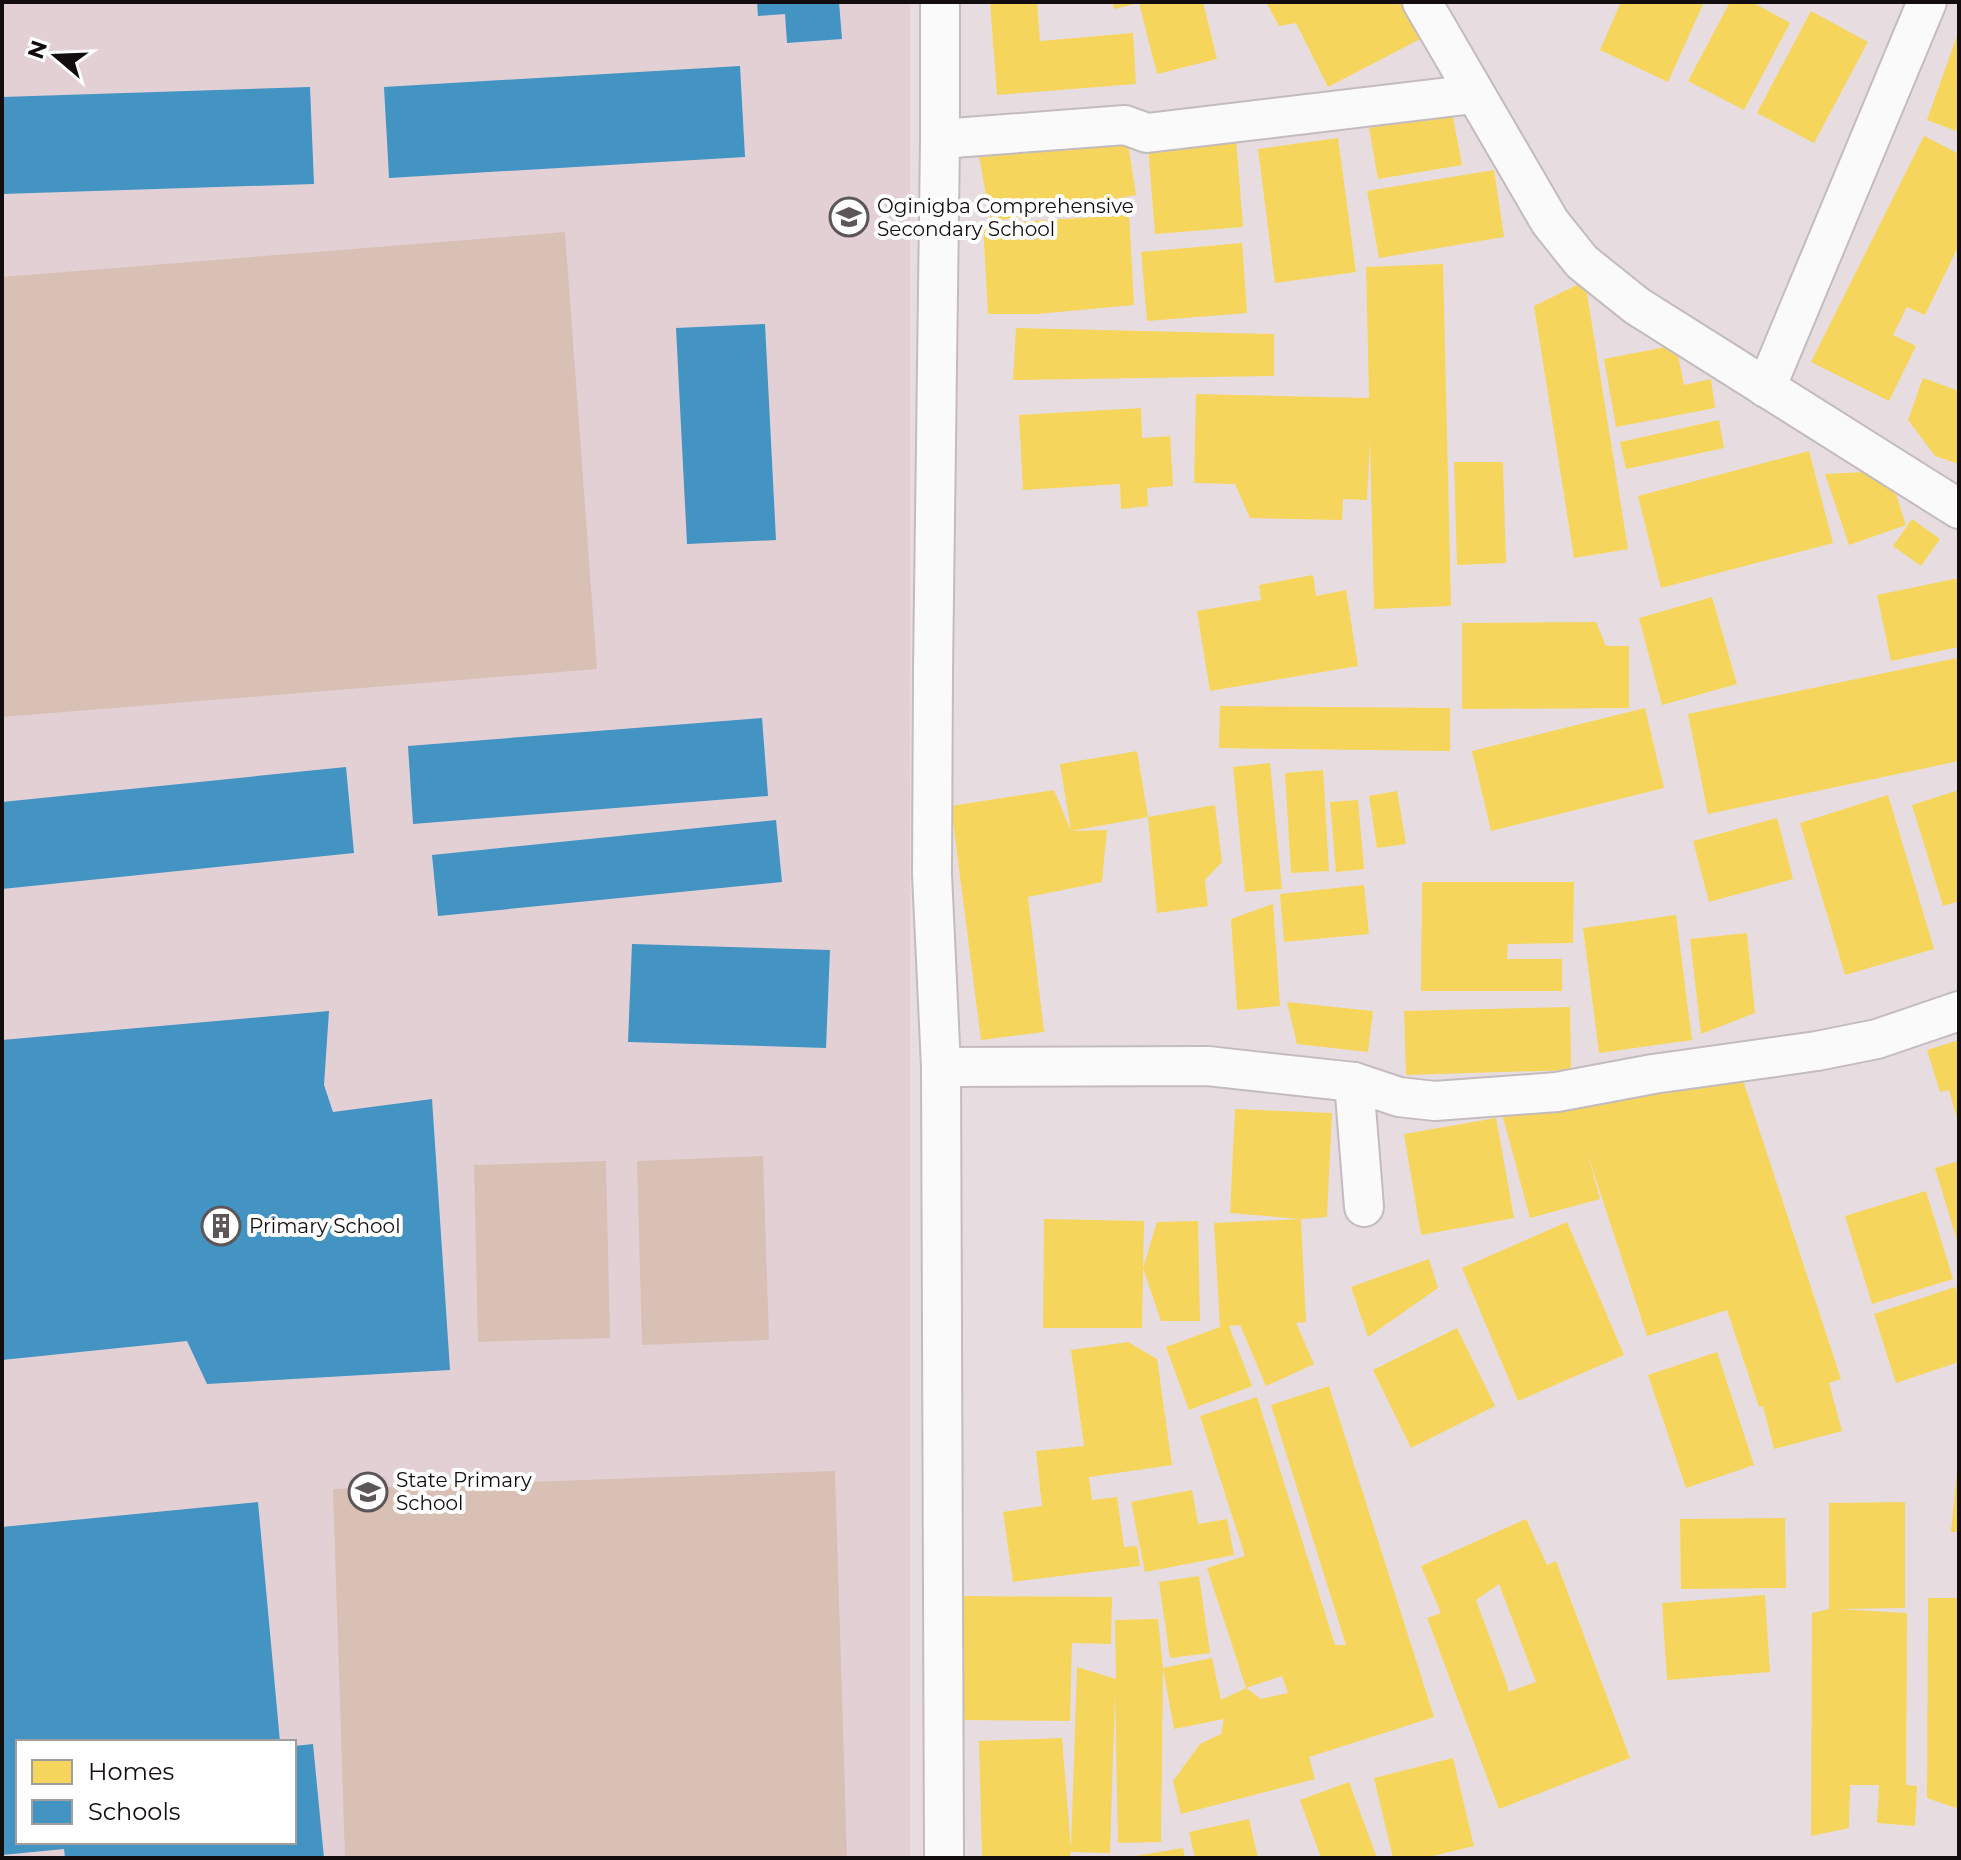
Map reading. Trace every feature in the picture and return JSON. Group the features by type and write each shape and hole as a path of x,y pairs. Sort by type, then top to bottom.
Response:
{"street":[{"path":"940,2 932,874 941,1067 944,1858"},
{"path":"1422,2 1550,222 1582,262 1637,306 1959,509"},
{"path":"1766,388 1927,2"},
{"path":"940,139 1125,125 1147,133 1474,94"},
{"path":"941,1067 1208,1066 1354,1082 1399,1097 1435,1101 1557,1092 1653,1074 1832,1048 1877,1039 1959,1011"},
{"path":"1354,1082 1364,1207"}],"shaded area":[{"path":"2,2 910,2 910,1858 2,1858"},
{"path":"565,232 597,669 2,717 2,277"},
{"path":"763,1156 769,1340 642,1345 637,1161"},
{"path":"606,1161 610,1338 478,1342 474,1165"},
{"path":"835,1471 847,1858 345,1858 333,1489"}],"building: Homes":[{"path":"990,2 1037,2 1040,41 1133,33 1136,84 997,95"},
{"path":"1112,2 1203,2 1217,59 1157,74 1139,3 1114,9"},
{"path":"1266,2 1406,2 1424,37 1328,87 1296,23 1279,26"},
{"path":"1621,2 1704,2 1668,82 1600,50"},
{"path":"1730,2 1752,2 1790,23 1744,110 1688,81"},
{"path":"1811,11 1868,42 1814,143 1757,113"},
{"path":"1959,30 1959,132 1927,120"},
{"path":"1452,112 1462,165 1378,179 1369,128"},
{"path":"1125,125 1136,195 991,222 978,151"},
{"path":"1235,126 1243,227 1155,234 1147,133"},
{"path":"1924,136 1959,154 1959,245 1925,315 1907,307 1893,335 1916,346 1889,401 1811,362"},
{"path":"1338,138 1356,272 1275,283 1258,149"},
{"path":"1494,170 1504,237 1379,258 1367,191"},
{"path":"1129,215 1134,305 1037,314 988,314 983,224"},
{"path":"1242,243 1247,313 1147,321 1141,252"},
{"path":"1443,264 1451,606 1374,609 1370,441 1367,500 1343,499 1342,520 1250,518 1235,484 1194,483 1196,394 1369,398 1366,267"},
{"path":"1585,281 1628,549 1574,558 1534,306"},
{"path":"1016,328 1274,334 1274,376 1013,380"},
{"path":"1676,345 1684,385 1711,379 1715,408 1616,427 1604,359"},
{"path":"1923,378 1959,391 1959,464 1935,456 1908,420"},
{"path":"1141,408 1142,438 1170,436 1173,486 1147,488 1148,506 1121,509 1120,484 1023,490 1019,415"},
{"path":"1719,420 1724,448 1626,469 1620,442"},
{"path":"1809,451 1833,543 1661,588 1638,496"},
{"path":"1454,462 1503,462 1506,563 1457,565"},
{"path":"1864,472 1892,482 1906,525 1849,545 1825,474"},
{"path":"1912,519 1940,539 1921,566 1893,546"},
{"path":"1313,575 1316,596 1346,590 1358,666 1210,691 1197,611 1261,600 1259,585"},
{"path":"1959,578 1959,647 1891,661 1877,595"},
{"path":"1712,597 1737,684 1662,705 1639,618"},
{"path":"1596,622 1606,646 1629,646 1629,708 1462,709 1462,623"},
{"path":"1957,658 1959,761 1708,814 1688,714"},
{"path":"1220,706 1450,708 1450,751 1219,748"},
{"path":"1645,708 1664,788 1491,831 1472,751"},
{"path":"1137,751 1148,817 1071,831 1060,764"},
{"path":"1270,763 1282,889 1245,892 1233,767"},
{"path":"1323,770 1329,871 1291,873 1285,773"},
{"path":"1054,790 1071,831 1107,830 1102,882 1028,897 1044,1032 981,1040 951,806"},
{"path":"1959,790 1959,901 1943,906 1912,805"},
{"path":"1397,791 1406,844 1377,848 1369,796"},
{"path":"1888,795 1934,949 1845,975 1800,823"},
{"path":"1358,800 1364,869 1336,872 1330,802"},
{"path":"1215,805 1222,862 1205,880 1208,906 1157,913 1148,817"},
{"path":"1777,818 1793,879 1709,902 1693,841"},
{"path":"1422,882 1574,882 1573,943 1508,944 1507,959 1562,959 1562,991 1421,991"},
{"path":"1364,885 1369,934 1284,942 1280,894"},
{"path":"1273,904 1280,1006 1237,1010 1231,919"},
{"path":"1676,915 1692,1040 1599,1053 1583,928"},
{"path":"1747,933 1755,1013 1701,1034 1690,939"},
{"path":"1287,1002 1373,1011 1368,1052 1297,1044"},
{"path":"1570,1007 1571,1070 1406,1075 1404,1011"},
{"path":"1959,1040 1958,1122 1949,1090 1940,1092 1927,1050"},
{"path":"1733,1050 1841,1379 1829,1383 1842,1431 1774,1449 1763,1406 1759,1407 1727,1310 1647,1336 1587,1152 1600,1199 1530,1218 1501,1110"},
{"path":"1235,1109 1332,1113 1327,1217 1301,1219 1230,1213"},
{"path":"1496,1118 1514,1218 1421,1235 1404,1134"},
{"path":"1959,1161 1959,1244 1958,1244 1935,1168"},
{"path":"1926,1191 1953,1279 1872,1304 1845,1216"},
{"path":"1044,1219 1144,1221 1142,1328 1043,1328"},
{"path":"1301,1219 1306,1322 1296,1323 1314,1364 1266,1386 1240,1325 1229,1326 1252,1386 1189,1410 1166,1347 1220,1327 1214,1223"},
{"path":"1198,1221 1200,1321 1161,1321 1143,1268 1157,1222"},
{"path":"1567,1222 1624,1355 1518,1401 1462,1268"},
{"path":"1429,1259 1438,1288 1368,1337 1351,1287"},
{"path":"1955,1287 1959,1297 1959,1362 1896,1383 1874,1314"},
{"path":"1457,1328 1495,1406 1411,1448 1373,1370"},
{"path":"1128,1342 1157,1359 1172,1465 1089,1477 1092,1500 1117,1497 1124,1547 1137,1546 1140,1566 1013,1582 1003,1512 1042,1506 1036,1451 1084,1446 1071,1350"},
{"path":"1717,1352 1754,1465 1686,1488 1648,1375"},
{"path":"1329,1386 1434,1717 1309,1757 1315,1779 1181,1814 1173,1781 1200,1744 1221,1734 1224,1719 1174,1729 1163,1668 1212,1658 1221,1700 1246,1688 1207,1568 1245,1556 1200,1416 1257,1397 1335,1645 1346,1645 1271,1405","holes":["1282,1676 1288,1693 1261,1699 1246,1688"]},
{"path":"1957,1471 1959,1532 1951,1532"},
{"path":"1192,1490 1198,1524 1227,1519 1234,1555 1145,1572 1131,1502"},
{"path":"1905,1502 1905,1608 1839,1609 1907,1613 1906,1785 1917,1786 1915,1826 1877,1823 1879,1785 1850,1785 1849,1828 1811,1836 1812,1613 1829,1609 1829,1503"},
{"path":"1785,1518 1786,1588 1681,1589 1680,1519"},
{"path":"1526,1519 1547,1565 1556,1561 1630,1758 1499,1809 1427,1618 1441,1613 1421,1566","holes":["1499,1584 1536,1682 1508,1692 1476,1600"]},
{"path":"1199,1576 1210,1653 1170,1658 1159,1582"},
{"path":"1765,1595 1770,1672 1667,1680 1662,1603"},
{"path":"961,1596 1112,1597 1111,1644 1072,1643 1070,1721 958,1720"},
{"path":"1928,1598 1959,1598 1959,1809 1927,1798"},
{"path":"1158,1619 1163,1668 1161,1842 1118,1843 1115,1693 1110,1853 1071,1852 1070,1858 982,1858 979,1741 1062,1738 1071,1849 1077,1667 1116,1679 1115,1620"},
{"path":"1453,1758 1474,1846 1425,1858 1393,1858 1374,1778"},
{"path":"1349,1782 1377,1858 1321,1858 1300,1800"},
{"path":"1249,1819 1258,1858 1195,1858 1189,1832"},
{"path":"1183,1848 1185,1858 1135,1858 1135,1856"}],"building: Schools":[{"path":"757,2 839,2 842,39 787,43 785,14 758,16"},
{"path":"740,66 745,157 389,178 384,87"},
{"path":"310,87 314,184 2,194 2,97"},
{"path":"765,324 776,540 687,544 676,328"},
{"path":"762,718 768,796 413,824 408,746"},
{"path":"346,767 354,853 2,889 2,802"},
{"path":"776,820 782,882 438,916 432,855"},
{"path":"632,944 830,950 826,1048 628,1042"},
{"name":"Primary School","path":"329,1011 324,1085 333,1112 432,1099 450,1370 207,1384 187,1341 2,1360 2,1040"},
{"path":"258,1502 280,1740 16,1740 16,1844 296,1844 296,1746 313,1744 324,1858 65,1858 64,1849 2,1855 2,1527"}],"place":[{"name":"Oginigba Comprehensive Secondary School","path":"849,217"},
{"name":"Primary School","path":"221,1226"},
{"name":"State Primary School","path":"368,1492"}]}
